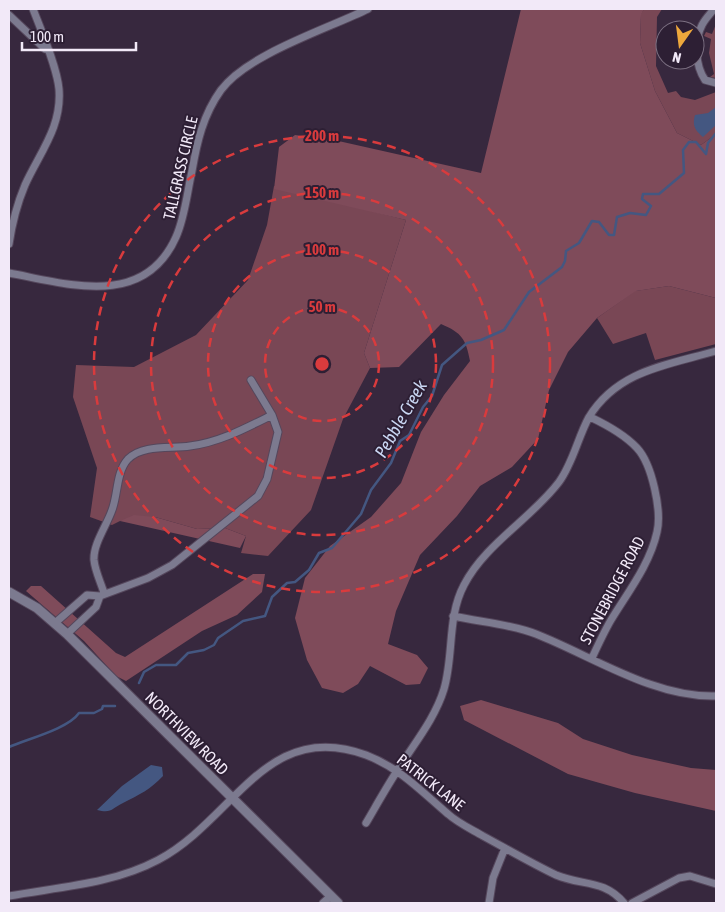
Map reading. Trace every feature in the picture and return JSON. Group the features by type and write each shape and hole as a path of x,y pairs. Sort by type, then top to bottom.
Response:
{"street":[{"path":"9,244 24,187 51,136 58,115 58,80 33,9"},
{"name":"TALLGRASS CIRCLE","path":"9,273 95,288 125,284 146,273 163,258 177,236 199,136 207,112 222,89 234,76 262,58 368,9"},
{"path":"714,9 702,26 696,51 704,80 716,83"},
{"path":"9,15 48,51"},
{"path":"366,823 425,728 443,690 451,655 453,616 464,585 486,556 559,482 590,417 610,390 630,377 654,368 716,351"},
{"path":"55,623 87,595 102,595 148,578 172,565 258,496 267,479 278,432 272,415 251,380"},
{"path":"67,634 96,606 102,595 94,560 97,545 113,509 120,476 126,461 134,454 144,450 191,446 218,440 272,415"},
{"name":"STONEBRIDGE ROAD","path":"590,417 614,429 639,450 657,491 658,531 644,567 610,622 592,658"},
{"name":"NORTHVIEW ROAD","path":"9,592 37,608 67,634 338,903"},
{"path":"453,616 534,633 636,679 673,692 716,696"},
{"name":"PATRICK LANE","path":"9,896 104,879 135,870 180,847 277,759 309,747 342,748 374,758 424,790 453,817 504,848 560,876 610,889 624,903"},
{"path":"489,903 493,878 504,848"},
{"path":"632,903 684,877 690,876 716,884"},
{"path":"323,903 331,896"}],"shaded area":[{"path":"521,9 644,9 641,15 640,43 655,91 677,133 701,145 716,134 716,298 669,286 636,291 597,318 568,352 549,390 538,439 512,467 480,486 457,516 420,555 396,611 388,644 417,655 428,668 420,684 406,685 370,666 358,684 343,693 322,688 307,660 295,618 305,578 330,546 371,517 401,483 421,432 444,395 470,361 467,347 462,338 454,330 441,324 399,367 370,368 364,353 406,220 274,189 279,147 295,135 334,140 481,173"},
{"path":"644,9 662,9 657,20 655,20 655,70 658,70 668,93 676,91 681,97 695,100 716,92 716,134 701,145 677,133 655,91 640,43 641,14"},
{"path":"716,24 716,78 710,77 714,74 709,53 711,39 705,36 706,32 712,34"},
{"path":"274,186 406,220 364,353 370,368 343,419 311,510 268,556 241,553 246,536 225,528 197,529 155,517 120,521 112,525 90,517 97,468 73,397 76,365 134,367 196,335 248,280 267,225"},
{"path":"669,286 716,298 716,344 655,360 646,333 613,344 597,318 635,291"},
{"path":"134,515 155,517 197,529 225,528 246,536 240,548 120,521"},
{"path":"253,574 265,574 262,592 237,615 202,631 126,681 116,676 84,641 26,591 31,586 41,586 116,653 125,657"},
{"path":"481,700 558,723 583,739 632,755 691,768 716,770 716,811 635,793 568,774 464,720 460,706"}],"water":[{"path":"716,107 716,125 703,137 695,128 695,115 708,113"},
{"path":"151,765 162,767 163,776 154,785 111,810 97,810 122,786"}],"waterway":[{"name":"Pebble Creek","path":"139,683 144,672 156,665 176,665 188,653 204,650 214,645 218,638 243,621 265,616 272,597 287,583 295,582 309,570 319,553 332,548 361,514 371,490 391,463 400,441 409,435 423,407 432,396 442,365 467,343 481,340 504,330 529,292 562,267 566,251 579,243 592,221 599,222 609,235 614,235 617,217 630,213 646,215 651,206 642,199 643,194 659,194 684,173 683,150 689,142 696,142 706,154 708,143 716,133"},
{"name":"Pebble Creek","path":"9,747 57,729 74,719 79,713 94,713 102,709 103,706 115,706"}]}
